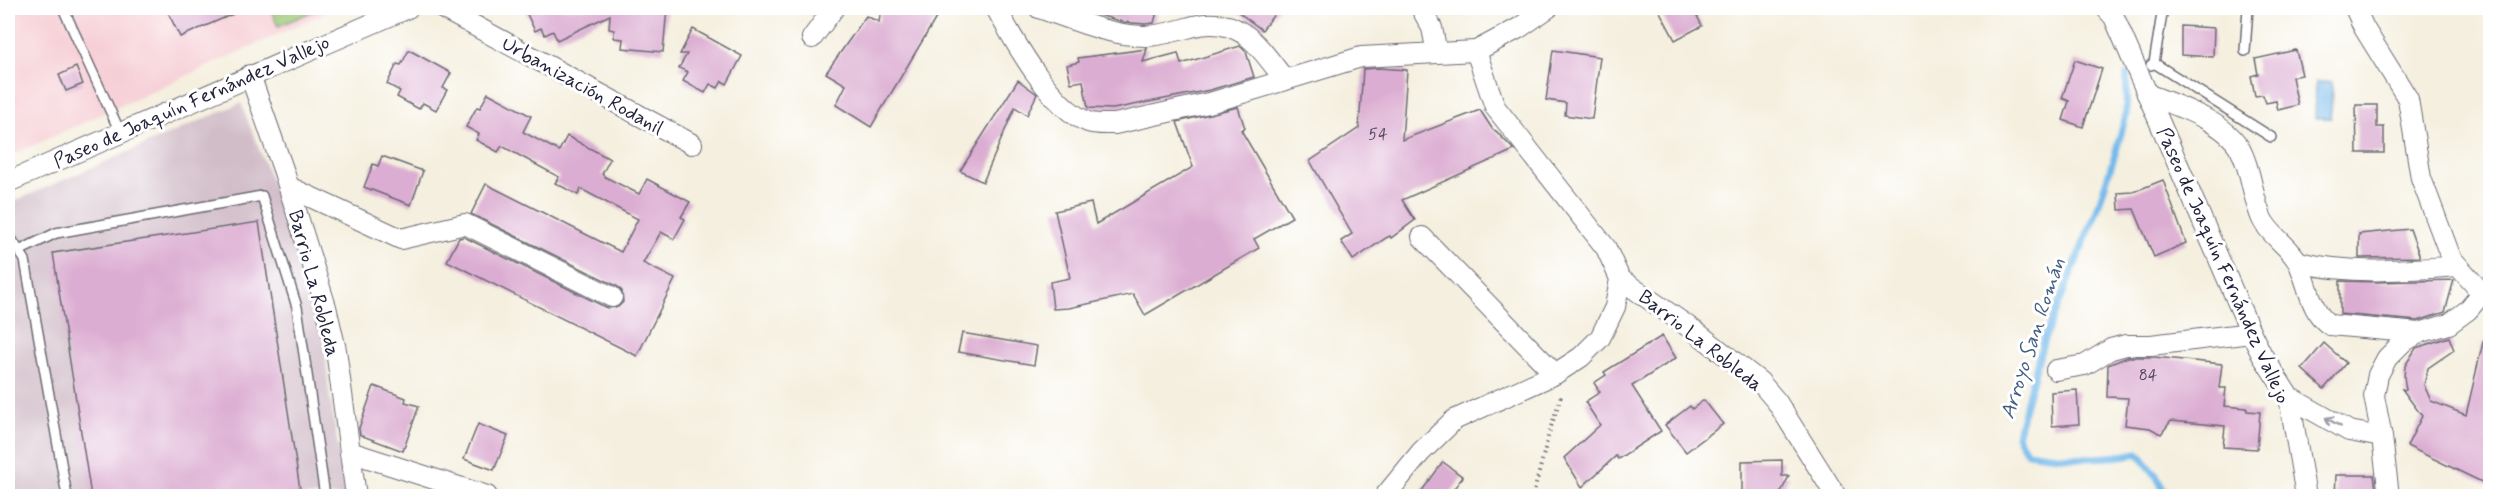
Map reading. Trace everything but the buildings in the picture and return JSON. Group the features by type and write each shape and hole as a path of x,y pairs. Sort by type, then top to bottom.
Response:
{"street":[{"name":"Paseo de Joaquín Fernández Vallejo","path":"8,182 408,8"},
{"name":"Urbanización Rodanil","path":"442,8 692,144"},
{"path":"812,38 834,8"},
{"path":"996,8 1018,48 1046,87 1073,114 1090,123 1115,124 1213,102 1361,57 1476,51 1519,28 1548,8"},
{"path":"1039,8 1118,33 1146,37 1211,22 1236,27 1258,44 1285,80"},
{"path":"1421,8 1432,28 1437,53"},
{"name":"Paseo de Joaquín Fernández Vallejo","path":"2106,8 2146,68 2147,94 2251,333 2262,356 2289,397 2306,496"},
{"path":"2355,8 2364,28 2408,99 2421,178 2451,258 2486,294 2449,324 2419,333 2403,342 2387,358 2378,375 2374,396 2382,437 2389,496"},
{"name":"Barrio La Robleda","path":"1476,51 1495,107 1606,249 1620,279 1696,332 1760,382 1777,402 1836,496"},
{"name":"Barrio La Robleda","path":"250,75 289,187 326,307 336,350 356,496"},
{"path":"2147,94 2188,110 2230,136 2240,148 2262,220 2299,262 2314,303 2324,321 2330,325 2419,333"},
{"path":"289,187 401,238 465,224 612,297"},
{"path":"1422,237 1559,382"},
{"path":"2299,262 2324,268 2374,271 2458,266"},
{"name":"Barrio La Robleda","path":"1385,496 1421,452 1454,420 1559,382 1600,338 1615,307 1620,279"},
{"path":"2056,370 2085,365 2111,349 2126,345 2151,345 2251,333"},
{"path":"2289,397 2349,431 2382,437"},
{"path":"350,452 487,496"}],"lane":[{"path":"63,8 120,132"},
{"path":"2163,8 2146,68 2271,137"},
{"path":"2245,51 2248,8"},
{"path":"19,251 56,233 262,196 297,307 326,496"},
{"path":"8,234 25,260 67,496"}],"path":[{"path":"1533,496 1559,382"}],"shaded area":[{"path":"8,8 336,8 8,157"},
{"path":"241,103 299,252 323,329 329,391 346,496 8,496 8,204"}],"green space":[{"path":"270,8 321,8 278,26"}],"water":[{"path":"2316,82 2332,82 2331,118 2315,118"}],"waterway":[{"name":"Arroyo San Román","path":"2127,75 2126,115 2116,151 2096,213 2043,342 2017,436 2027,452 2041,454 2096,458 2138,453 2155,474 2167,496"}]}
